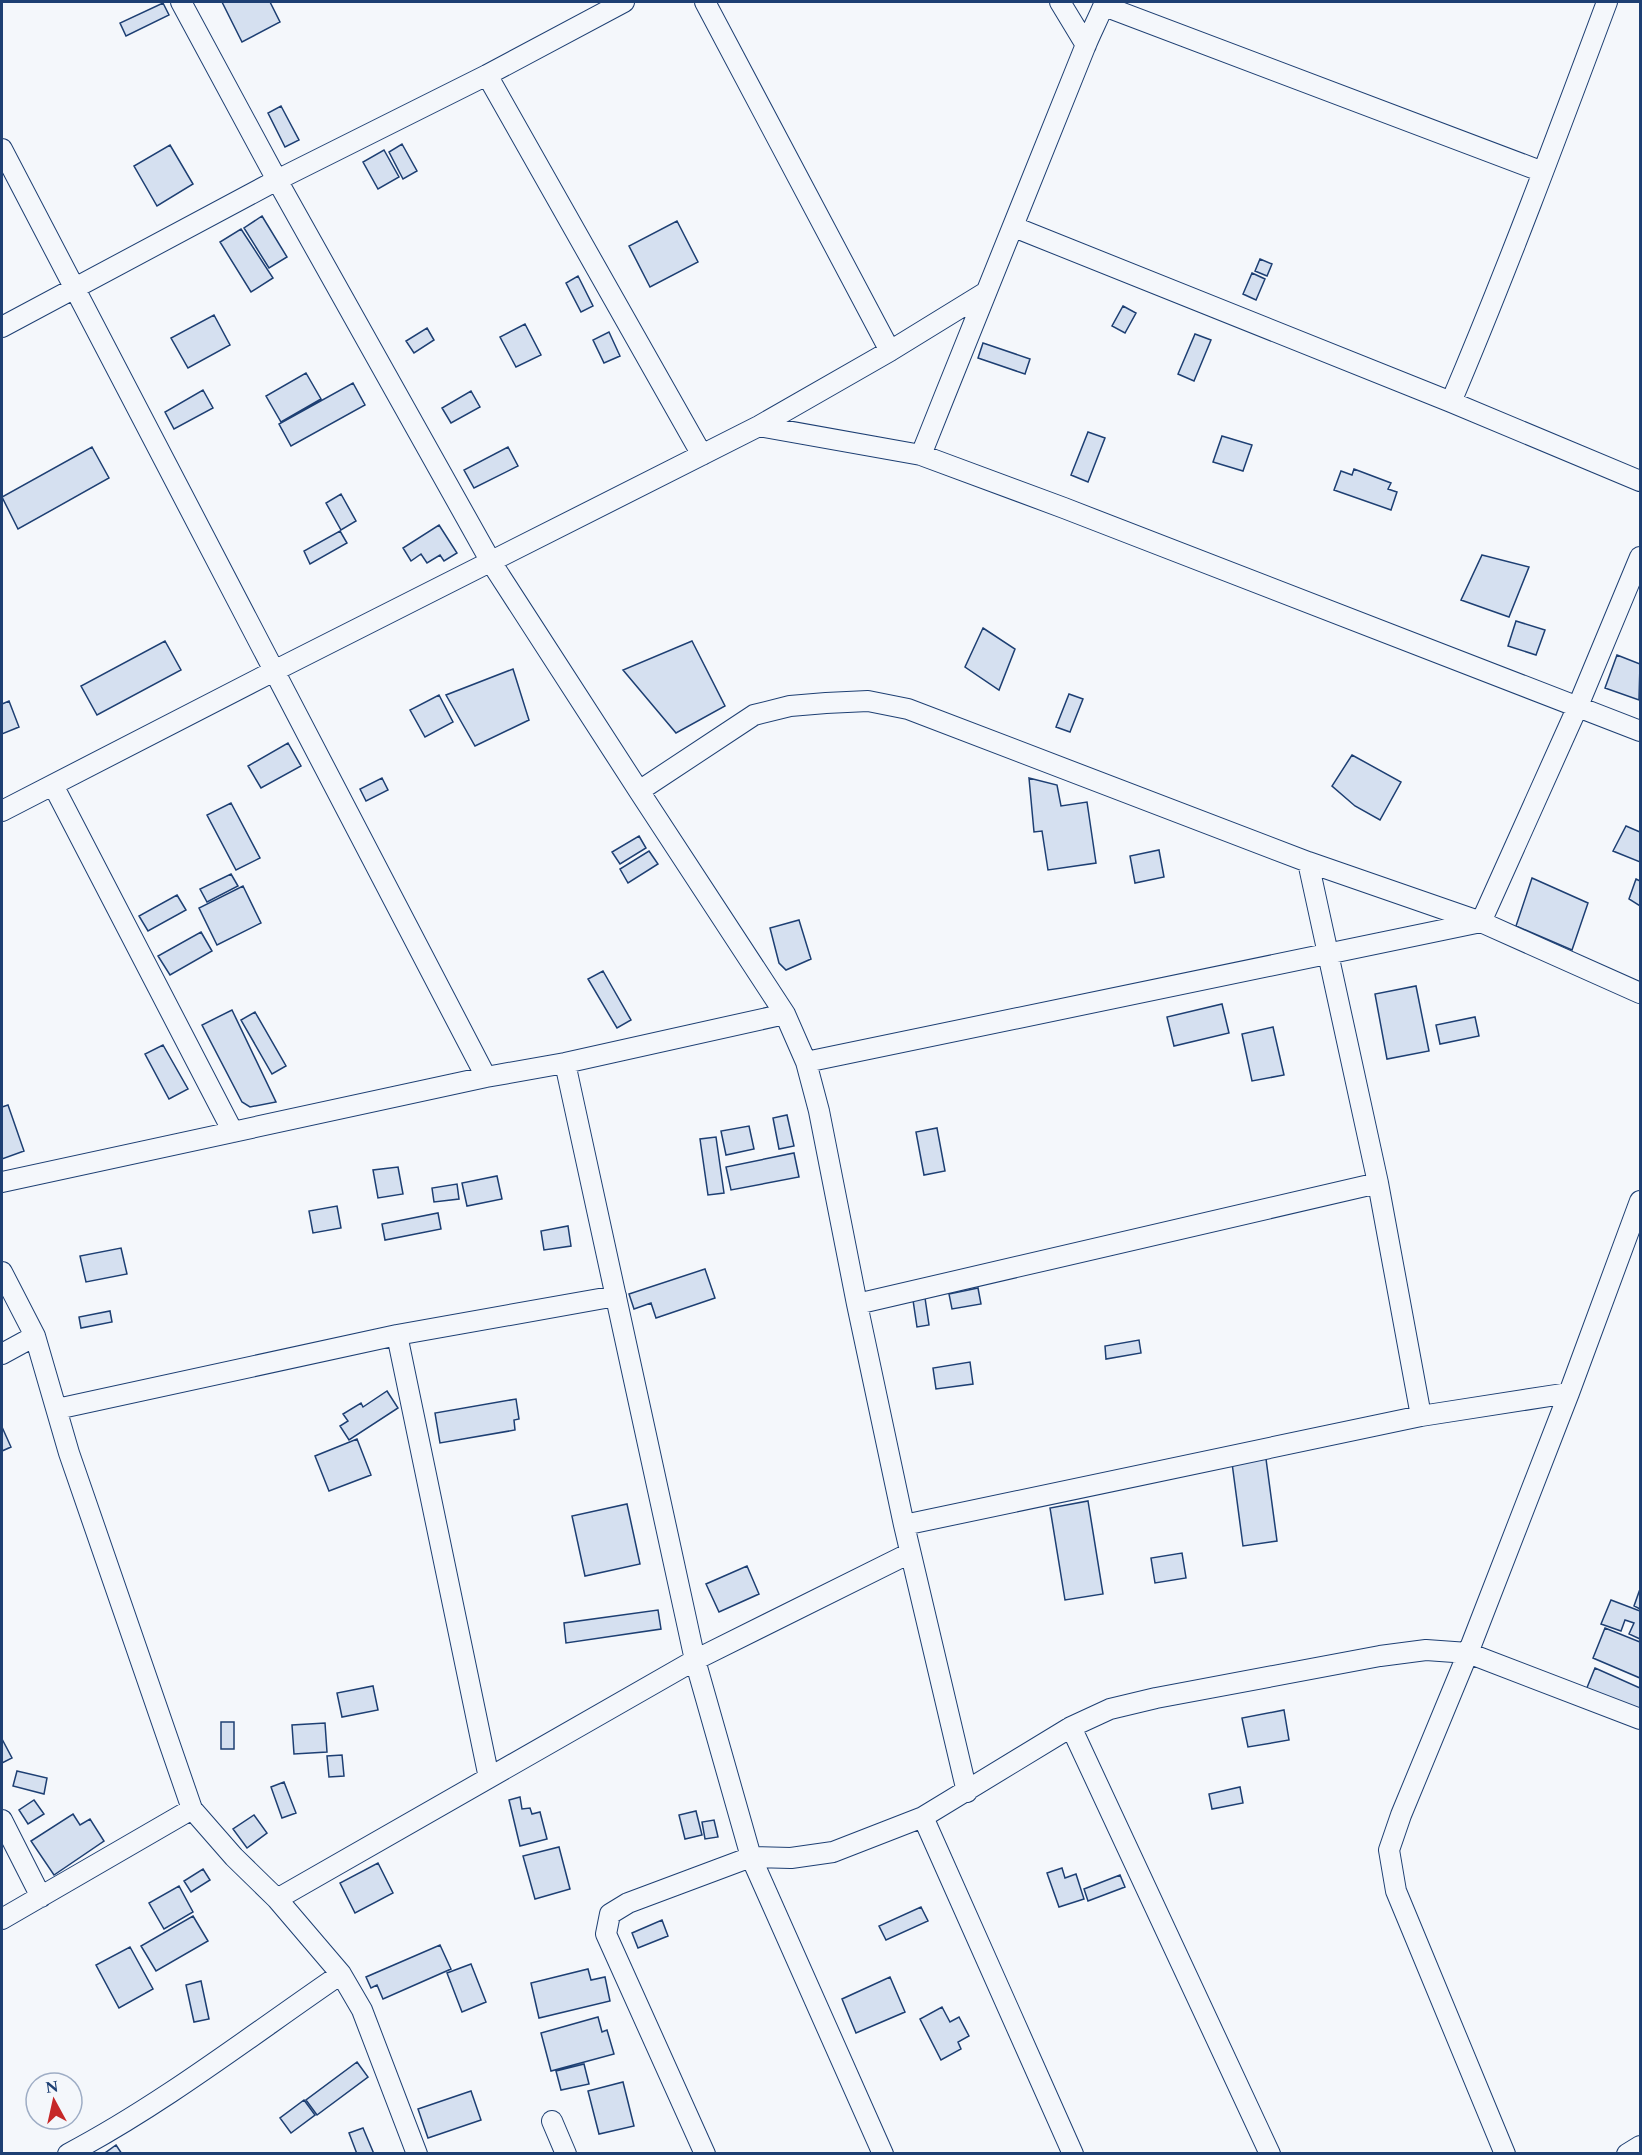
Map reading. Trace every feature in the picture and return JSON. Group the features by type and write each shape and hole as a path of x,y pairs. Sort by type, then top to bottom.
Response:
{"street":[{"path":"181,2 277,180 491,562 785,1014 806,1062 819,1111 910,1553 967,1792"},
{"path":"2,327 277,180 488,75 624,2"},
{"path":"705,2 890,351"},
{"path":"1060,2 1086,45"},
{"path":"1451,402 1543,172 1606,2"},
{"path":"921,455 1086,45 1105,4 1543,172"},
{"path":"488,75 702,455"},
{"path":"2,149 486,1077"},
{"path":"1014,227 1451,402 1641,481"},
{"path":"2,811 759,426 890,351 986,292"},
{"path":"759,426 921,455 1641,731"},
{"path":"1481,922 1578,706 1641,557"},
{"path":"639,791 754,715 790,706 868,701 908,709 1308,862 1481,922 1641,993"},
{"path":"53,785 233,1132"},
{"path":"1308,862 1330,954 1378,1183 1421,1416"},
{"path":"806,1062 1481,922"},
{"path":"2,1182 785,1014"},
{"path":"565,1063 695,1660 751,1857 883,2154"},
{"path":"857,1304 1378,1183"},
{"path":"1505,2154 1396,1891 1389,1850 1569,1393 1641,1201"},
{"path":"2,1272 35,1336 69,1453 192,1809 234,1857 277,1899 341,1974 362,2010 417,2154"},
{"path":"57,1409 397,1335 616,1296"},
{"path":"397,1335 489,1779"},
{"path":"2,1354 35,1336"},
{"path":"904,1525 1421,1416 1569,1393"},
{"path":"277,1899 695,1660 910,1553"},
{"path":"705,2154 606,1934 610,1914 628,1903 751,1857 791,1858 833,1852 923,1817 1071,1727 1110,1709 1156,1698 1380,1656 1425,1650 1468,1653 1641,1719"},
{"path":"1071,1727 1270,2154"},
{"path":"2,1919 192,1809"},
{"path":"923,1817 1073,2154"},
{"path":"2,1820 41,1897"},
{"path":"68,2154 100,2137 173,2089 341,1974"},
{"path":"552,2121 566,2154"},
{"path":"1627,2154 1641,2146"}],"building":[{"path":"222,2 270,2 280,22 242,42"},
{"path":"163,3 169,15 126,36 120,23"},
{"path":"281,106 299,140 285,147 268,113"},
{"path":"402,144 417,171 403,179 389,152"},
{"path":"170,145 193,184 157,206 134,166"},
{"path":"384,150 399,177 378,189 363,162"},
{"path":"262,216 287,257 269,268 244,228"},
{"path":"677,221 698,262 650,287 629,246"},
{"path":"241,229 273,278 251,292 220,242"},
{"path":"1260,259 1272,264 1267,276 1255,271"},
{"path":"1252,273 1265,279 1256,300 1243,294"},
{"path":"578,276 593,306 581,312 566,283"},
{"path":"1123,306 1136,313 1125,333 1112,326"},
{"path":"214,315 230,345 188,368 171,338"},
{"path":"525,324 541,355 516,367 500,337"},
{"path":"427,328 434,340 414,353 406,341"},
{"path":"609,332 620,356 604,363 593,340"},
{"path":"1195,334 1211,340 1194,381 1178,374"},
{"path":"983,343 1030,359 1025,374 978,358"},
{"path":"306,373 321,399 281,422 266,396"},
{"path":"353,383 365,405 291,446 279,424"},
{"path":"203,390 213,408 174,429 165,412"},
{"path":"471,391 480,407 451,423 442,408"},
{"path":"1088,432 1105,438 1088,482 1071,475"},
{"path":"1222,436 1252,445 1243,471 1213,462"},
{"path":"92,447 109,478 18,529 2,497"},
{"path":"508,447 518,466 474,488 464,470"},
{"path":"1354,469 1391,483 1388,489 1397,492 1391,510 1334,490 1341,471 1352,475"},
{"path":"341,494 356,521 341,530 326,503"},
{"path":"439,525 457,553 444,561 440,555 427,563 421,554 411,561 403,548"},
{"path":"340,531 347,543 310,564 304,551"},
{"path":"1482,555 1529,567 1509,617 1461,600"},
{"path":"1516,621 1545,630 1536,655 1508,646"},
{"path":"983,628 1015,649 999,690 965,667"},
{"path":"165,641 181,670 97,715 81,686"},
{"path":"692,641 725,706 676,733 623,670"},
{"path":"1617,655 1640,664 1639,700 1605,688"},
{"path":"513,669 529,720 475,746 446,695"},
{"path":"1069,694 1083,699 1070,732 1056,727"},
{"path":"439,695 453,722 425,737 410,710"},
{"path":"9,701 19,727 2,734 2,704"},
{"path":"288,743 301,766 261,788 248,766"},
{"path":"1352,755 1401,782 1380,820 1355,806 1332,786"},
{"path":"382,778 388,790 366,801 360,789"},
{"path":"1029,778 1057,785 1061,806 1087,802 1096,863 1048,870 1042,831 1034,832"},
{"path":"231,803 260,858 236,870 207,815"},
{"path":"1626,826 1640,832 1640,862 1613,851"},
{"path":"639,836 646,848 620,864 612,852"},
{"path":"1159,850 1164,877 1135,883 1130,856"},
{"path":"649,851 658,864 628,883 620,869"},
{"path":"231,874 238,886 207,902 200,889"},
{"path":"1532,878 1588,903 1572,950 1516,926"},
{"path":"1636,879 1640,881 1640,906 1629,899"},
{"path":"243,886 261,923 217,945 199,908"},
{"path":"177,895 186,910 148,931 139,916"},
{"path":"799,920 811,959 786,970 779,963 770,928"},
{"path":"201,932 212,951 170,975 158,956"},
{"path":"603,971 631,1020 617,1028 588,979"},
{"path":"1416,986 1429,1051 1387,1059 1375,994"},
{"path":"1222,1004 1229,1033 1174,1046 1167,1017"},
{"path":"232,1010 276,1102 250,1107 242,1102 202,1025"},
{"path":"255,1012 286,1066 272,1074 241,1020"},
{"path":"1475,1017 1479,1036 1440,1044 1436,1025"},
{"path":"1273,1027 1284,1075 1252,1081 1242,1034"},
{"path":"163,1045 188,1089 169,1099 145,1054"},
{"path":"8,1105 24,1151 2,1159 2,1107"},
{"path":"787,1115 794,1146 779,1149 773,1118"},
{"path":"749,1126 754,1149 726,1155 721,1131"},
{"path":"937,1128 945,1171 924,1175 916,1132"},
{"path":"716,1137 724,1193 708,1195 700,1139"},
{"path":"794,1153 799,1177 731,1190 726,1167"},
{"path":"398,1167 403,1194 378,1198 373,1170"},
{"path":"497,1176 502,1199 467,1206 462,1183"},
{"path":"457,1184 459,1199 434,1202 432,1188"},
{"path":"337,1206 341,1228 313,1233 309,1211"},
{"path":"438,1213 441,1229 385,1240 382,1224"},
{"path":"568,1226 571,1246 544,1250 541,1231"},
{"path":"121,1248 127,1274 86,1282 80,1256"},
{"path":"705,1269 715,1298 656,1318 651,1303 634,1309 629,1294"},
{"path":"978,1288 981,1304 952,1309 949,1294"},
{"path":"925,1298 929,1325 917,1327 913,1300"},
{"path":"110,1311 112,1322 81,1328 79,1317"},
{"path":"1139,1340 1141,1353 1106,1359 1105,1346"},
{"path":"970,1362 973,1384 936,1389 933,1368"},
{"path":"387,1391 398,1408 349,1440 340,1426 348,1421 343,1414 361,1403 363,1407"},
{"path":"516,1399 519,1419 514,1420 515,1430 440,1443 435,1413"},
{"path":"2,1427 11,1447 2,1451"},
{"path":"357,1439 371,1475 329,1491 315,1456"},
{"path":"1266,1459 1277,1541 1243,1546 1232,1463"},
{"path":"1088,1501 1103,1594 1065,1600 1050,1508"},
{"path":"627,1504 640,1564 585,1576 572,1516"},
{"path":"1182,1553 1186,1578 1155,1583 1151,1558"},
{"path":"747,1566 759,1594 719,1612 706,1584"},
{"path":"1640,1589 1640,1609 1634,1606"},
{"path":"1611,1600 1640,1611 1640,1639 1629,1634 1634,1623 1625,1620 1621,1631 1601,1624"},
{"path":"658,1610 661,1629 566,1643 564,1623"},
{"path":"1605,1628 1640,1642 1640,1678 1593,1658"},
{"path":"1595,1668 1640,1688 1640,1714 1586,1690"},
{"path":"373,1686 378,1710 342,1717 337,1693"},
{"path":"1284,1710 1289,1740 1248,1747 1242,1718"},
{"path":"221,1722 234,1722 234,1749 221,1749"},
{"path":"325,1723 327,1752 294,1754 292,1725"},
{"path":"2,1739 12,1758 2,1763"},
{"path":"342,1755 344,1776 329,1777 327,1756"},
{"path":"17,1771 47,1778 44,1794 13,1786"},
{"path":"284,1782 296,1813 282,1818 271,1787"},
{"path":"1240,1787 1243,1803 1212,1809 1209,1794"},
{"path":"520,1797 522,1809 530,1808 532,1814 540,1812 547,1839 520,1846 509,1800"},
{"path":"34,1800 44,1814 28,1824 19,1810"},
{"path":"696,1811 702,1835 685,1839 679,1815"},
{"path":"73,1814 80,1825 90,1819 104,1841 54,1875 31,1841"},
{"path":"254,1815 267,1833 247,1848 233,1829"},
{"path":"714,1820 718,1837 705,1839 702,1822"},
{"path":"559,1847 570,1889 535,1899 523,1856"},
{"path":"378,1863 393,1893 355,1913 340,1883"},
{"path":"1062,1868 1065,1878 1076,1874 1084,1899 1059,1907 1047,1873"},
{"path":"203,1869 210,1880 191,1892 184,1881"},
{"path":"1120,1875 1125,1887 1088,1901 1084,1889"},
{"path":"179,1886 193,1912 164,1929 149,1903"},
{"path":"921,1907 928,1921 886,1940 879,1926"},
{"path":"193,1916 208,1941 156,1971 141,1946"},
{"path":"662,1920 668,1936 638,1948 632,1933"},
{"path":"440,1945 451,1969 383,1999 377,1985 371,1988 366,1977"},
{"path":"130,1947 153,1989 119,2008 96,1965"},
{"path":"471,1964 486,2002 462,2012 447,1973"},
{"path":"588,1969 591,1980 605,1977 610,2001 539,2018 531,1983"},
{"path":"890,1977 905,2012 856,2033 842,1999"},
{"path":"201,1981 209,2019 194,2022 186,1985"},
{"path":"942,2007 950,2022 959,2017 969,2036 958,2042 961,2049 941,2060 920,2019"},
{"path":"598,2017 602,2032 607,2030 614,2054 551,2071 541,2033"},
{"path":"357,2062 368,2077 317,2115 306,2100"},
{"path":"584,2064 589,2084 561,2090 556,2071"},
{"path":"623,2082 634,2126 599,2134 588,2091"},
{"path":"471,2091 481,2120 428,2138 418,2109"},
{"path":"304,2100 315,2115 291,2133 280,2118"},
{"path":"363,2128 374,2154 357,2154 349,2133"},
{"path":"116,2145 122,2154 105,2154 105,2153"}]}
